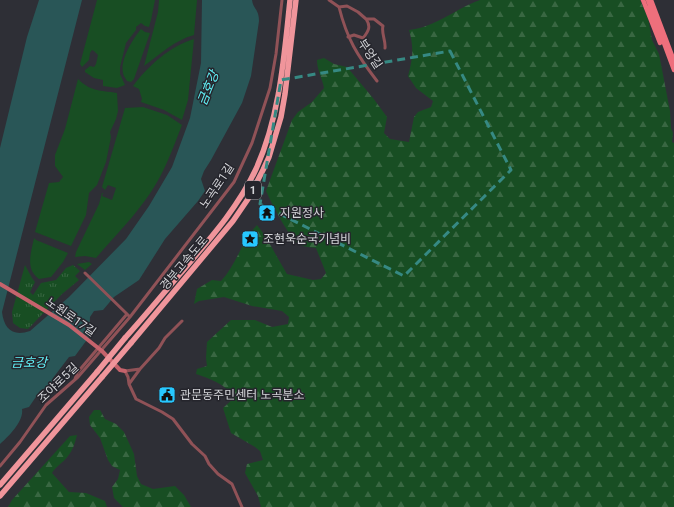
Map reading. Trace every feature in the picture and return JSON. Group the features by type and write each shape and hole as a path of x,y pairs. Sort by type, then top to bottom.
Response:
{"highway":[{"name":"경부고속도로","path":"0,485 224,221 243,194 256,169 266,142 276,106 290,0"},
{"name":"경부고속도로","path":"0,496 131,343 233,221 248,200 263,170 273,143 283,106 296,0"}],"main road":[{"path":"643,0 665,55 672,60"},
{"path":"648,0 672,60"},
{"path":"652,0 674,70"},
{"path":"652,0 668,52"},
{"name":"노원로17길","path":"0,284 69,325 102,351 120,370 125,371"}],"street":[{"name":"노곡로1길","path":"102,351 234,182 252,143 272,80 282,0"},
{"name":"부엉길","path":"328,0 339,7 347,6 358,12 369,23 369,31 364,38 354,34 348,37"},
{"name":"부엉길","path":"339,7 348,37 363,63 377,81"},
{"name":"부엉길","path":"366,19 374,20 383,26 382,29 386,43 385,48"},
{"path":"75,379 77,373 128,316 85,273"},
{"path":"128,384 159,348 165,338 182,321"},
{"name":"조야로5길","path":"0,466 20,442 46,405 75,379 102,351"},
{"path":"140,369 125,371 128,377 128,384 136,399 173,419 192,444 205,456 209,464 218,474 232,484 242,507"}],"highlighted area":[{"path":"450,51 511,170 404,276 260,204 281,80"}],"green space":[{"path":"97,0 155,0 149,27 141,23 136,27 136,30 126,43 120,67 120,74 125,85 117,88 103,86 103,80 94,78 85,72 85,70 90,66 94,67 96,64 98,55 94,51 92,50 89,60 82,67 80,64"},
{"path":"159,0 197,0 194,35 180,40 144,66 158,12"},
{"path":"480,0 640,0 648,18 652,40 659,54 670,111 671,128 673,133 672,142 674,143 674,507 261,507 258,496 245,473 247,464 263,460 260,451 231,433 223,408 234,398 228,390 218,383 196,374 197,369 207,366 207,342 231,320 255,320 272,327 288,324 289,317 282,311 252,306 224,297 199,301 194,304 197,289 212,280 221,281 231,268 247,238 257,225 287,274 313,280 321,279 326,273 316,248 302,246 296,242 281,220 266,191 292,120 298,112 312,102 324,88 317,60 324,58 334,64 347,67 387,117 384,133 390,139 409,142 414,117 418,112 431,107 433,101 416,88 408,76 412,53 412,42 409,30 437,22"},
{"path":"141,29 150,33 134,79 131,82 127,81 123,75 123,62 134,38"},
{"path":"194,39 188,100 182,120 164,110 141,102 142,99 139,89 133,86 145,71 176,46"},
{"path":"78,79 92,88 117,93 118,111 110,132 111,137 106,162 97,185 89,193 86,215 71,246 35,232 49,183 59,182 63,177 55,166 55,155 65,129"},
{"path":"143,107 167,115 182,125 165,168 145,201 132,218 96,258 85,256 75,257 99,204 102,193 102,196 112,200 116,188 108,185 105,190 102,187 125,108"},
{"path":"34,238 68,253 51,277 39,279 30,266"},
{"path":"89,262 92,264 85,270 77,264"},
{"path":"25,265 35,282 30,292 33,295 41,283 56,280 66,268 73,265 80,271 75,276 79,280 62,294 28,329 20,328 13,323 12,312"},
{"path":"94,410 100,410 105,419 116,424 124,432 134,454 137,476 141,484 153,489 175,486 184,495 191,507 123,507 114,498 112,487 118,479 120,470 112,466 108,460 100,438 90,425 89,417"},
{"path":"77,435 70,454 55,468 52,473 69,492 86,493 105,501 107,507 8,507 12,500 70,436"}],"water":[{"name":"금호강","path":"39,0 82,0 2,312 7,327 14,332 19,333 30,331 69,297 126,239 149,206 172,167 190,118 201,63 202,0 252,0 258,14 259,21 251,76 242,103 204,171 201,179 205,191 165,239 139,280 114,297 103,310 94,311 90,317 89,337 75,356 69,357 53,378 51,385 40,391 29,407 22,409 21,418 18,423 0,444 0,148 27,37"}],"place":[{"name":"지원정사","path":"267,213"},
{"name":"조현욱순국기념비","path":"250,239"},
{"name":"관문동주민센터 노곡분소","path":"167,395"}]}
